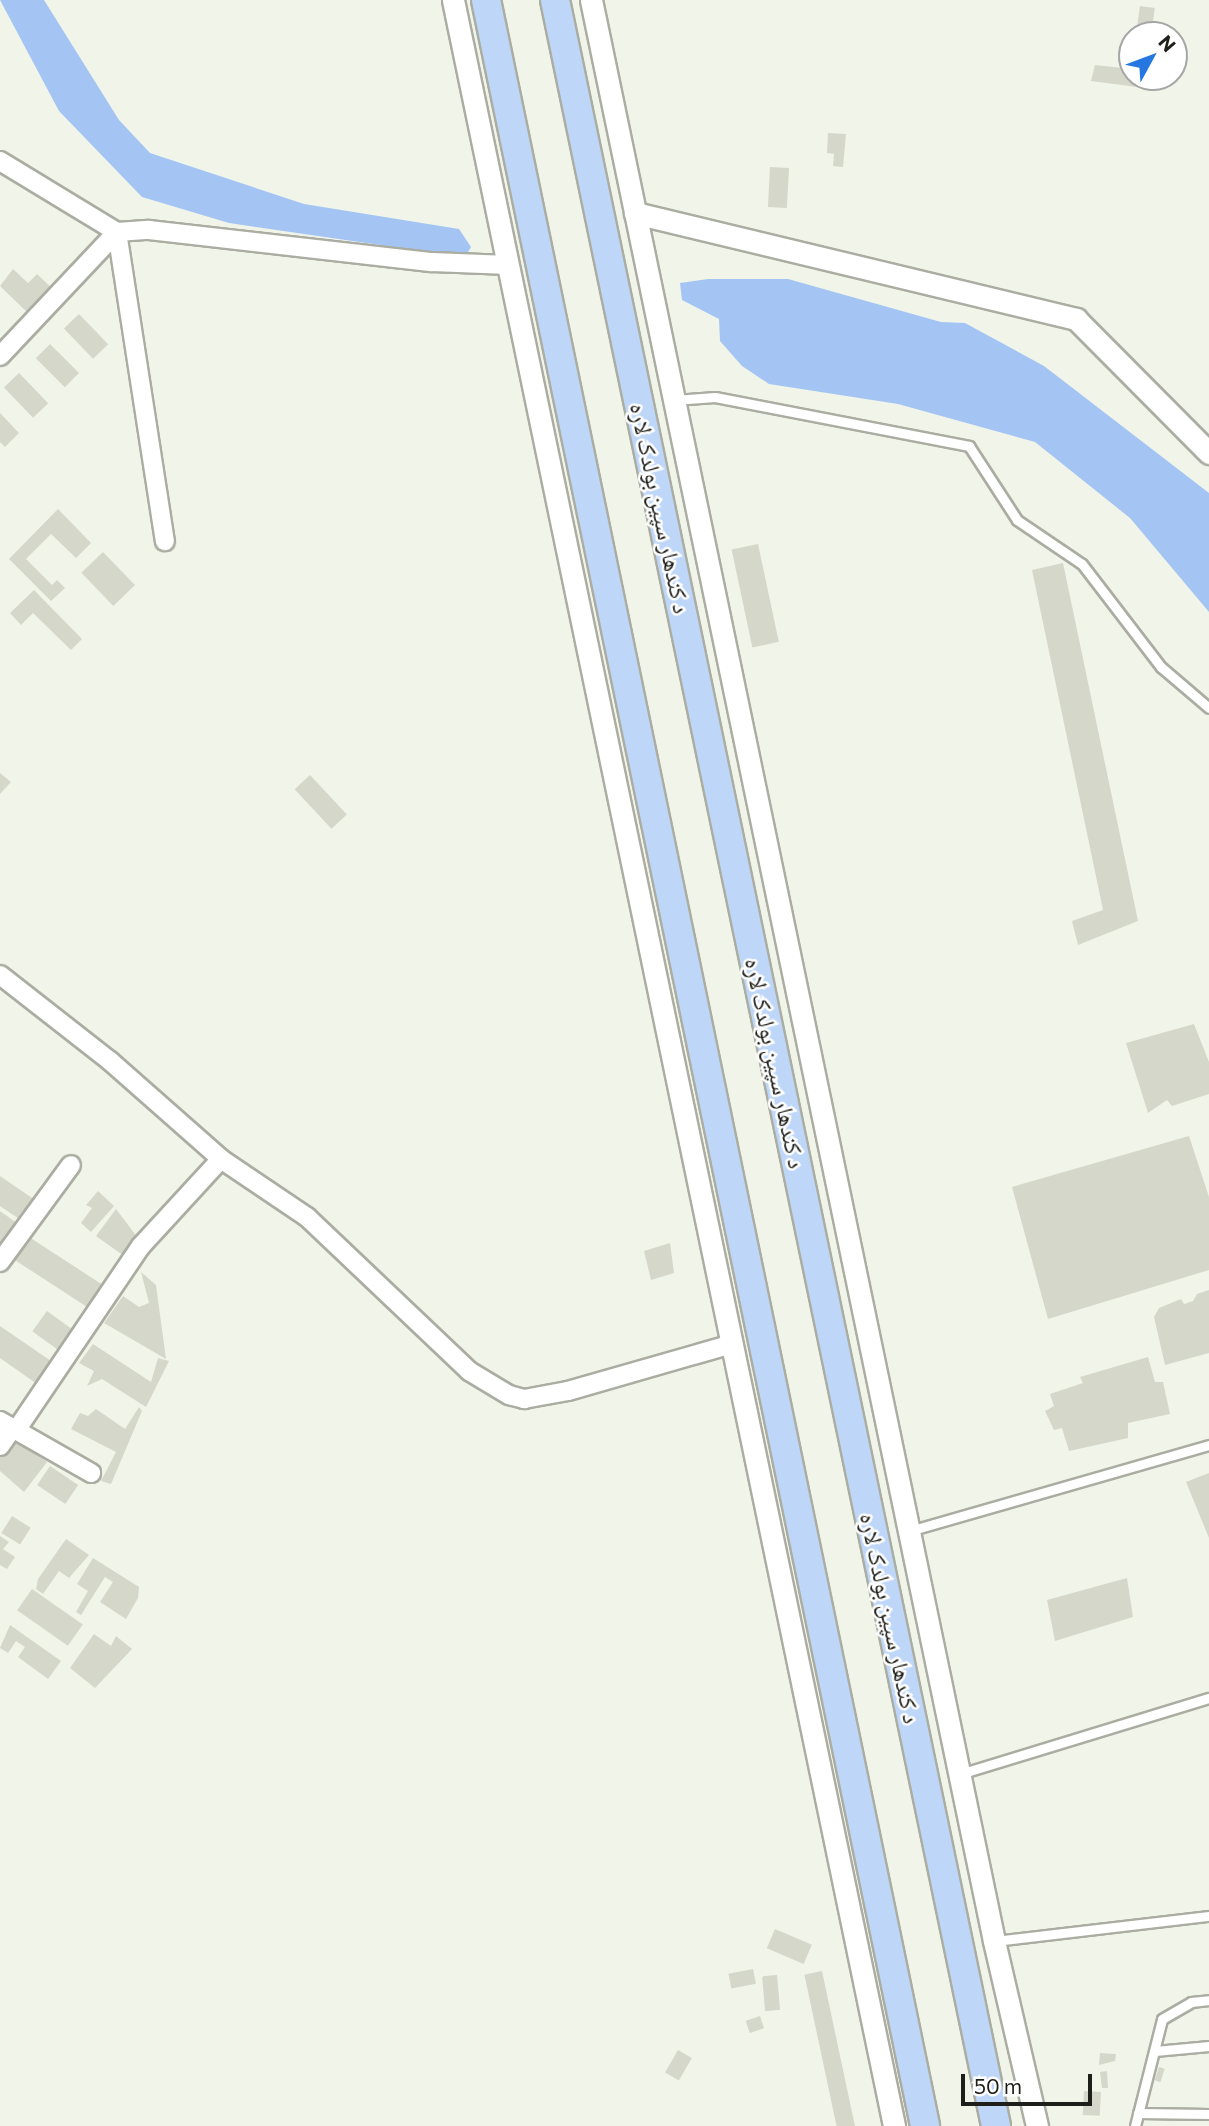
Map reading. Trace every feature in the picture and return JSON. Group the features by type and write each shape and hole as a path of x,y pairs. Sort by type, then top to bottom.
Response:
{"highway":[{"path":"486,0 925,2126"},
{"name":"د کندهار سپین بولدک لاره","path":"555,0 996,2126"}],"street":[{"path":"453,0 894,2126"},
{"path":"591,0 994,1941 1037,2126"},
{"path":"0,161 117,232 149,230 432,262 509,265"},
{"path":"635,213 1076,319 1209,453"},
{"path":"0,356 117,232"},
{"path":"117,232 165,541"},
{"path":"0,975 110,1061 221,1159 307,1217 469,1371 509,1395 524,1399 568,1391 732,1344"},
{"path":"0,1446 10,1426 141,1246 221,1159"},
{"path":"0,1262 71,1165"},
{"path":"10,1426 91,1472"}],"lane":[{"path":"674,400 715,397 968,446 1017,520 1082,564 1161,667 1209,708"},
{"path":"909,1531 1209,1445"},
{"path":"960,1774 1209,1698"},
{"path":"994,1941 1209,1916"},
{"path":"1135,2126 1162,2019 1191,2002 1209,2000"},
{"path":"1156,2051 1209,2046"},
{"path":"1138,2113 1209,2114"}],"water":[{"path":"0,0 44,0 119,120 150,153 304,204 459,229 471,247 467,254 456,256 229,223 142,197 59,111"},
{"path":"708,279 788,279 941,322 965,323 1044,366 1209,493 1209,612 1130,518 1035,442 898,404 769,384 742,366 720,341 719,319 682,300 680,283"}],"building":[{"path":"1140,6 1155,8 1153,21 1138,21"},
{"path":"1095,65 1118,67 1118,84 1091,81"},
{"path":"828,133 846,134 843,167 833,166 834,154 827,153"},
{"path":"770,167 789,168 787,208 768,207"},
{"path":"13,269 28,283 37,274 54,290 30,315 0,286"},
{"path":"79,314 108,344 93,359 64,329"},
{"path":"50,344 79,373 65,387 36,358"},
{"path":"19,373 48,403 33,418 4,388"},
{"path":"0,413 19,433 5,447 0,442"},
{"path":"58,509 91,543 76,558 51,534 26,559 52,585 57,580 65,588 51,601 9,559"},
{"path":"758,544 779,642 752,647 732,550"},
{"path":"103,552 135,585 113,606 81,573"},
{"path":"1063,563 1138,921 1078,945 1072,921 1103,910 1032,570"},
{"path":"34,590 82,639 71,650 33,613 21,625 10,613"},
{"path":"0,773 11,782 0,794"},
{"path":"310,775 347,814 331,829 295,789"},
{"path":"1194,1024 1209,1062 1209,1094 1172,1106 1167,1100 1148,1113 1126,1043"},
{"path":"1189,1136 1209,1197 1209,1270 1048,1319 1012,1187"},
{"path":"0,1176 35,1200 22,1221 0,1206"},
{"path":"98,1191 114,1206 91,1232 81,1223 92,1208 86,1205"},
{"path":"116,1209 138,1238 124,1256 96,1236"},
{"path":"0,1211 21,1226 0,1255"},
{"path":"29,1237 104,1286 90,1309 14,1260"},
{"path":"670,1243 674,1273 651,1280 644,1251"},
{"path":"141,1272 156,1285 166,1359 104,1323 123,1296 139,1307 149,1303"},
{"path":"1209,1290 1209,1353 1165,1365 1154,1317 1159,1308 1181,1299 1184,1304 1193,1301 1197,1294"},
{"path":"47,1311 73,1330 58,1350 32,1331"},
{"path":"0,1326 51,1361 37,1384 0,1358"},
{"path":"93,1344 151,1382 158,1358 169,1361 146,1407 102,1379 87,1386 94,1371 79,1363"},
{"path":"1148,1357 1155,1382 1163,1382 1170,1414 1128,1423 1128,1438 1069,1451 1062,1428 1054,1430 1045,1411 1054,1406 1050,1394 1083,1383 1080,1377"},
{"path":"139,1407 142,1411 111,1484 101,1481 116,1452 71,1429 80,1413 88,1416 96,1409 125,1429"},
{"path":"16,1440 47,1462 24,1492 0,1471 0,1457"},
{"path":"50,1466 78,1485 65,1504 37,1485"},
{"path":"1209,1473 1209,1538 1186,1482"},
{"path":"12,1516 31,1528 20,1545 1,1533"},
{"path":"0,1536 9,1542 3,1549 15,1557 7,1569 0,1565"},
{"path":"66,1539 89,1555 69,1578 59,1571 43,1594 36,1589 38,1579"},
{"path":"93,1558 139,1587 138,1598 126,1619 100,1602 113,1582 105,1577 81,1615 76,1612 88,1591 77,1584"},
{"path":"1127,1578 1133,1617 1055,1641 1047,1600"},
{"path":"32,1589 83,1625 68,1646 17,1610"},
{"path":"10,1625 61,1661 48,1679 18,1657 25,1647 16,1641 8,1653 0,1648"},
{"path":"94,1634 111,1646 116,1636 132,1649 95,1688 70,1668"},
{"path":"775,1929 812,1945 804,1964 767,1948"},
{"path":"753,1969 756,1984 731,1988 728,1974"},
{"path":"822,1971 855,2126 837,2126 804,1975"},
{"path":"777,1975 780,2010 765,2011 762,1976"},
{"path":"760,2016 764,2028 750,2033 746,2021"},
{"path":"678,2050 692,2058 679,2081 665,2073"},
{"path":"1100,2053 1116,2054 1115,2061 1099,2065"},
{"path":"1159,2067 1165,2069 1160,2082 1155,2080"},
{"path":"1107,2071 1108,2088 1102,2088 1100,2072"},
{"path":"1084,2091 1101,2092 1100,2116 1083,2115"}]}
